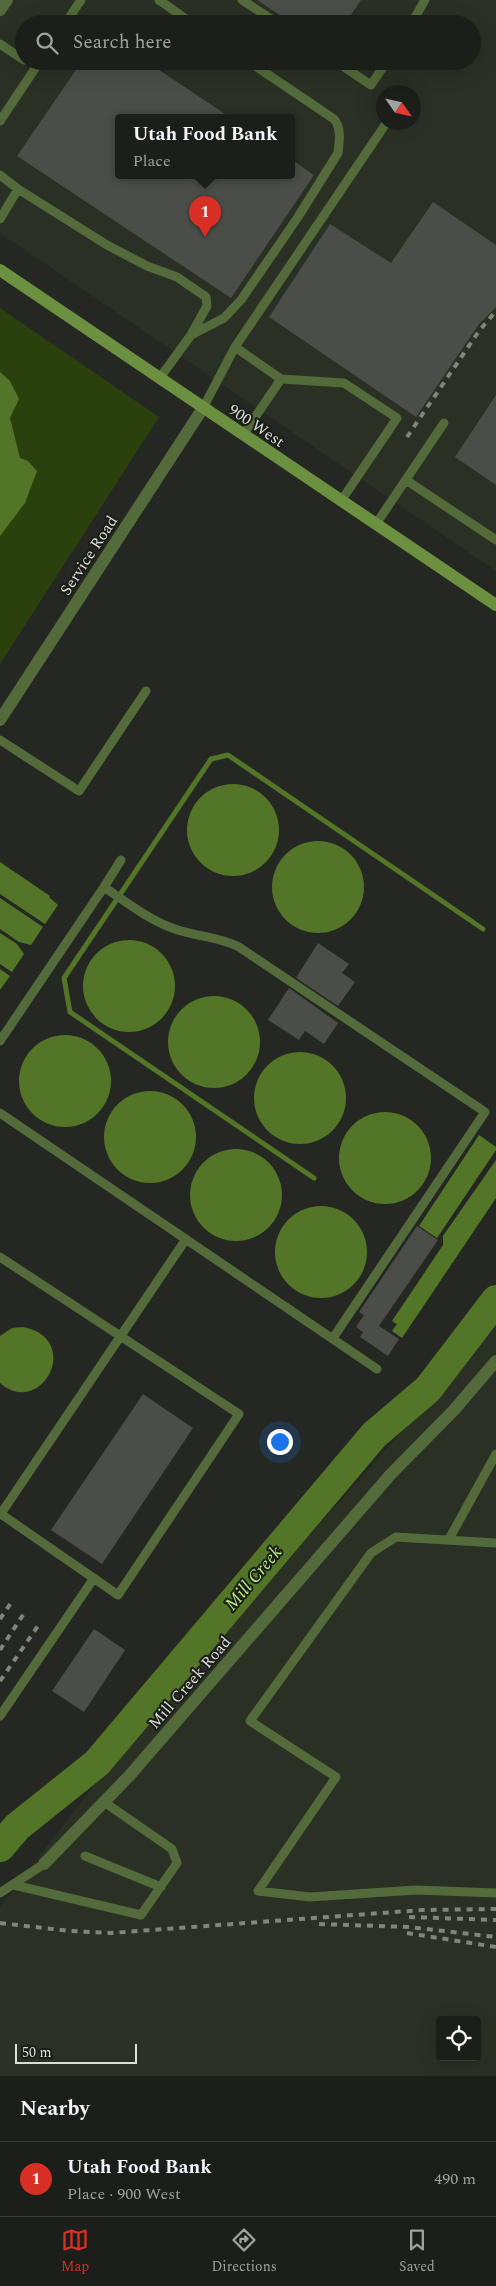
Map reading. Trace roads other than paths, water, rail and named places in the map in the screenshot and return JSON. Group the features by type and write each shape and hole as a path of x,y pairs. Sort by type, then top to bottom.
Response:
{"main road":[{"name":"900 West","path":"0,270 496,605"}],"street":[{"path":"0,10 7,0"},
{"name":"Service Road","path":"0,720 203,408"},
{"name":"Mill Creek Road","path":"44,1864 130,1775 390,1474 454,1410 496,1361"}],"lane":[{"path":"71,15 81,0"},
{"path":"159,0 180,15"},
{"path":"242,0 265,15"},
{"path":"416,15 425,0"},
{"path":"0,44 15,54"},
{"path":"0,121 34,70"},
{"path":"191,335 224,318 241,300 298,217 338,153 340,141 338,124 334,119 261,70"},
{"path":"348,70 371,85 380,70"},
{"path":"203,408 235,347 382,130"},
{"path":"0,175 18,189 107,245 144,264 177,277 206,297 207,306 191,335 159,378"},
{"path":"0,219 18,189"},
{"path":"235,347 281,379 344,383 398,418 342,501"},
{"path":"243,435 281,379"},
{"path":"376,524 444,423"},
{"path":"406,480 496,540"},
{"path":"0,740 80,791 146,691"},
{"path":"0,1041 122,860"},
{"path":"104,887 162,924 186,932 219,938 239,947 485,1112 333,1338"},
{"path":"0,1112 378,1369"},
{"path":"0,1257 119,1336 239,1414 118,1595 0,1514 119,1336 186,1239"},
{"path":"449,1539 496,1454"},
{"path":"496,1543 449,1539 396,1538 371,1553 250,1722 336,1777 258,1891 310,1897 416,1890 496,1893"},
{"path":"0,1716 94,1578"},
{"path":"14,1885 141,1915 177,1863 172,1849 104,1802"},
{"path":"85,1856 161,1887"},
{"path":"0,1893 44,1864"}],"waterway":[{"path":"314,1178 70,1012 64,978 211,759 228,755 483,929"},
{"name":"Mill Creek","path":"0,1847 17,1827 97,1763 374,1435 428,1389 496,1300"}],"railway":[{"path":"407,437 479,331 496,311"},
{"path":"0,1619 11,1603"},
{"path":"0,1650 25,1612"},
{"path":"0,1681 40,1623"},
{"path":"0,1923 70,1931 111,1933 422,1910 496,1909"},
{"path":"409,1917 496,1920"},
{"path":"319,1924 409,1927 496,1937"},
{"path":"407,1933 496,1947"}],"place":[{"name":"Utah Food Bank","path":"205,237"}]}
